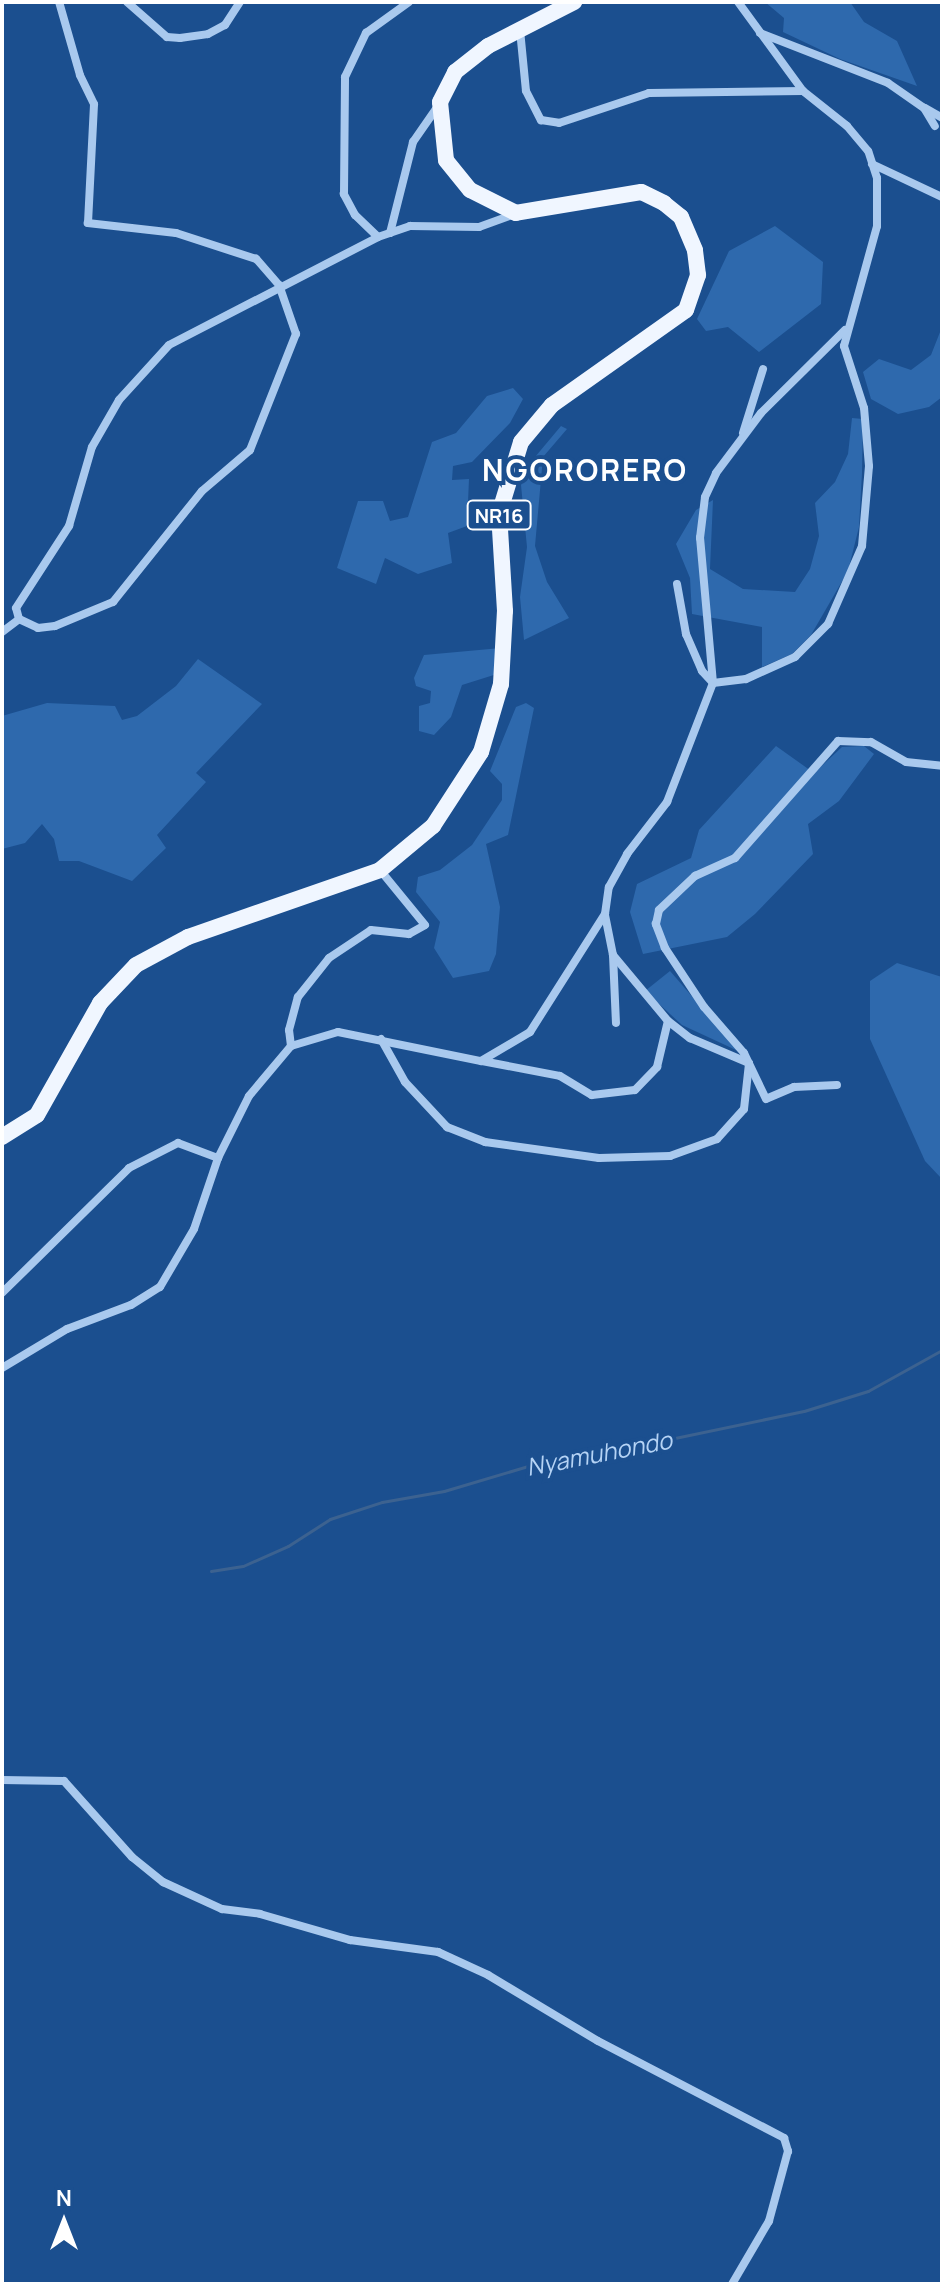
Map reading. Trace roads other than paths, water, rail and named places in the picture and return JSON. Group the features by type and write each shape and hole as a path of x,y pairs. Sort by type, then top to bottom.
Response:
{"main road":[{"path":"516,213 493,205 454,175 441,142 440,102 468,58 574,2"},
{"name":"NR16","path":"2,1137 37,1115 100,1003 136,965 188,937 380,870 433,826 464,784 492,723 504,643 499,514 521,442 552,405 686,310 696,285 695,250 681,217 641,192 516,213"}],"street":[{"path":"59,2 80,75 94,104 88,223 176,233 240,251 256,259 279,285 296,334 250,450 202,491 113,602 55,626 38,628 19,619 16,608 69,526 92,447 119,400 169,345 279,285 378,237 410,226 479,227 516,213"},
{"path":"127,2 167,37 180,38 208,34 225,25 240,2"},
{"path":"378,237 355,215 344,194 345,77 366,33 409,2"},
{"path":"713,683 746,679 795,657 828,624 857,559 869,466 864,408 844,346 845,330 877,226 872,164 847,126 803,91 756,32 738,2"},
{"path":"520,29 526,91 541,120 559,123 615,100 649,93 803,91"},
{"path":"756,32 888,83 942,118"},
{"path":"390,233 413,142 440,102"},
{"path":"924,108 935,126"},
{"path":"872,164 942,197"},
{"path":"616,1023 613,955 605,914 609,887 627,854 667,802 713,683 700,538 705,497 742,438 845,330"},
{"path":"742,438 763,369"},
{"path":"677,584 694,657 713,683"},
{"path":"2,632 19,619"},
{"path":"837,1085 794,1087 766,1099 749,1063 665,948 656,924 666,897 695,876 735,858 815,762 838,741 871,742 906,762 942,766"},
{"path":"291,1046 289,1030 298,997 329,958 371,930 409,934 425,925 380,870"},
{"path":"481,1061 530,1032 605,914"},
{"path":"613,955 668,1021 690,1038 749,1063"},
{"path":"2,1368 67,1329 131,1305 160,1287 194,1229 218,1158 249,1096 291,1046 338,1032 381,1039 560,1076 592,1095 635,1090 657,1067 668,1021"},
{"path":"381,1039 417,1097 457,1132 497,1145 599,1158 670,1156 717,1139 744,1109 749,1063"},
{"path":"2,1293 129,1168 178,1143 218,1158"},
{"path":"2,1780 64,1781 132,1857 163,1882 222,1909 260,1914 350,1940 438,1952 488,1975 598,2041 658,2068 784,2138 788,2151 769,2221 732,2284"}],"waterway":[{"name":"Nyamuhondo","path":"211,1571 243,1566 288,1546 330,1519 382,1502 444,1491 568,1454 646,1444 804,1411 868,1391 942,1350"}],"district":[{"name":"NGORORERO","path":"585,470"}]}
